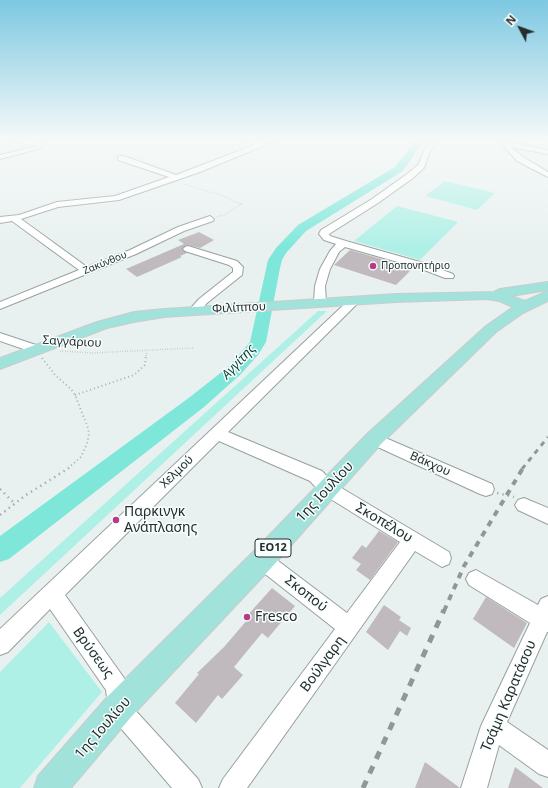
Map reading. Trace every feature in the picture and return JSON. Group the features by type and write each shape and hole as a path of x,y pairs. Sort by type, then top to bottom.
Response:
{"main road":[{"path":"494,294 548,286"},
{"name":"Φιλίππου","path":"0,364 35,349 111,322 143,315 320,302 494,294 530,304"},
{"name":"ΕΟ12","path":"530,304 548,295"},
{"name":"1ης Ιουλίου","path":"50,788 120,706 262,560 327,488 374,439 491,329 530,304"}],"street":[{"path":"164,175 172,178"},
{"path":"0,220 14,218 54,206 114,199 181,175"},
{"path":"411,175 375,201 324,232 324,234 327,238 423,266 449,276"},
{"path":"14,218 86,271"},
{"name":"Ζακύνθου","path":"0,306 133,252 188,226 210,219"},
{"path":"320,302 320,286 325,269 335,251 343,243"},
{"path":"188,249 238,267 238,273 203,301 195,310"},
{"name":"Χελμού","path":"0,644 355,300"},
{"path":"0,337 35,349"},
{"name":"Σκοπέλου","path":"217,434 316,476 327,488 442,558"},
{"name":"Βάκχου","path":"374,439 486,489"},
{"path":"524,505 548,516"},
{"name":"Βούλγαρη","path":"232,788 412,540"},
{"name":"Σκοπού","path":"262,560 349,627"},
{"path":"476,580 546,616"},
{"name":"Βρύσεως","path":"52,594 116,686 120,706 127,718 189,788"},
{"name":"Τσάμη Καρατάσου","path":"474,788 493,726 546,616"},
{"path":"493,726 548,765"}],"path":[{"path":"172,178 241,204 226,214 210,219"},
{"name":"Σαγγάριου","path":"35,349 76,353 147,352 193,348"},
{"name":"Σαγγάριου","path":"0,515 72,466 82,457 85,452 89,434 75,395 50,370 35,349"},
{"path":"75,395 134,375 145,365 147,352"},
{"path":"0,489 15,504"},
{"path":"486,489 519,498 522,500 524,505"}],"green space":[{"path":"445,181 495,193 477,210 425,196"},
{"path":"397,206 458,222 420,260 354,241"},
{"path":"318,311 327,311 0,615 0,598"},
{"path":"49,622 102,692 20,788 0,788 0,672"}],"building":[{"path":"199,232 214,240 200,248 188,245 185,246 182,249 187,253 180,256 182,257 137,277 126,269 184,244 178,240"},
{"name":"Προπονητήριο","path":"350,250 413,268 396,285 334,265"},
{"path":"379,531 398,542 370,580 356,570 361,564 352,558 362,545 366,548"},
{"path":"272,588 295,606 268,638 262,633 234,667 243,675 222,699 218,695 196,723 175,703 199,674 197,673 224,647 248,619 246,617"},
{"path":"486,597 527,623 514,648 473,619"},
{"path":"384,605 401,617 399,620 411,628 407,636 400,631 388,650 366,632"},
{"path":"425,762 460,788 415,788"},
{"path":"515,767 543,788 508,788"}],"waterway":[{"name":"Αγγίτης","path":"0,551 197,402 234,371 258,342 275,260 281,251 302,228 390,175"}],"railway":[{"path":"522,469 548,437"},
{"path":"444,611 464,566 523,468"},
{"path":"363,788 444,610"}],"place":[{"name":"Προπονητήριο","path":"373,266"},
{"name":"Παρκινγκ Ανάπλασης","path":"116,520"},
{"name":"Fresco","path":"247,617"}]}
